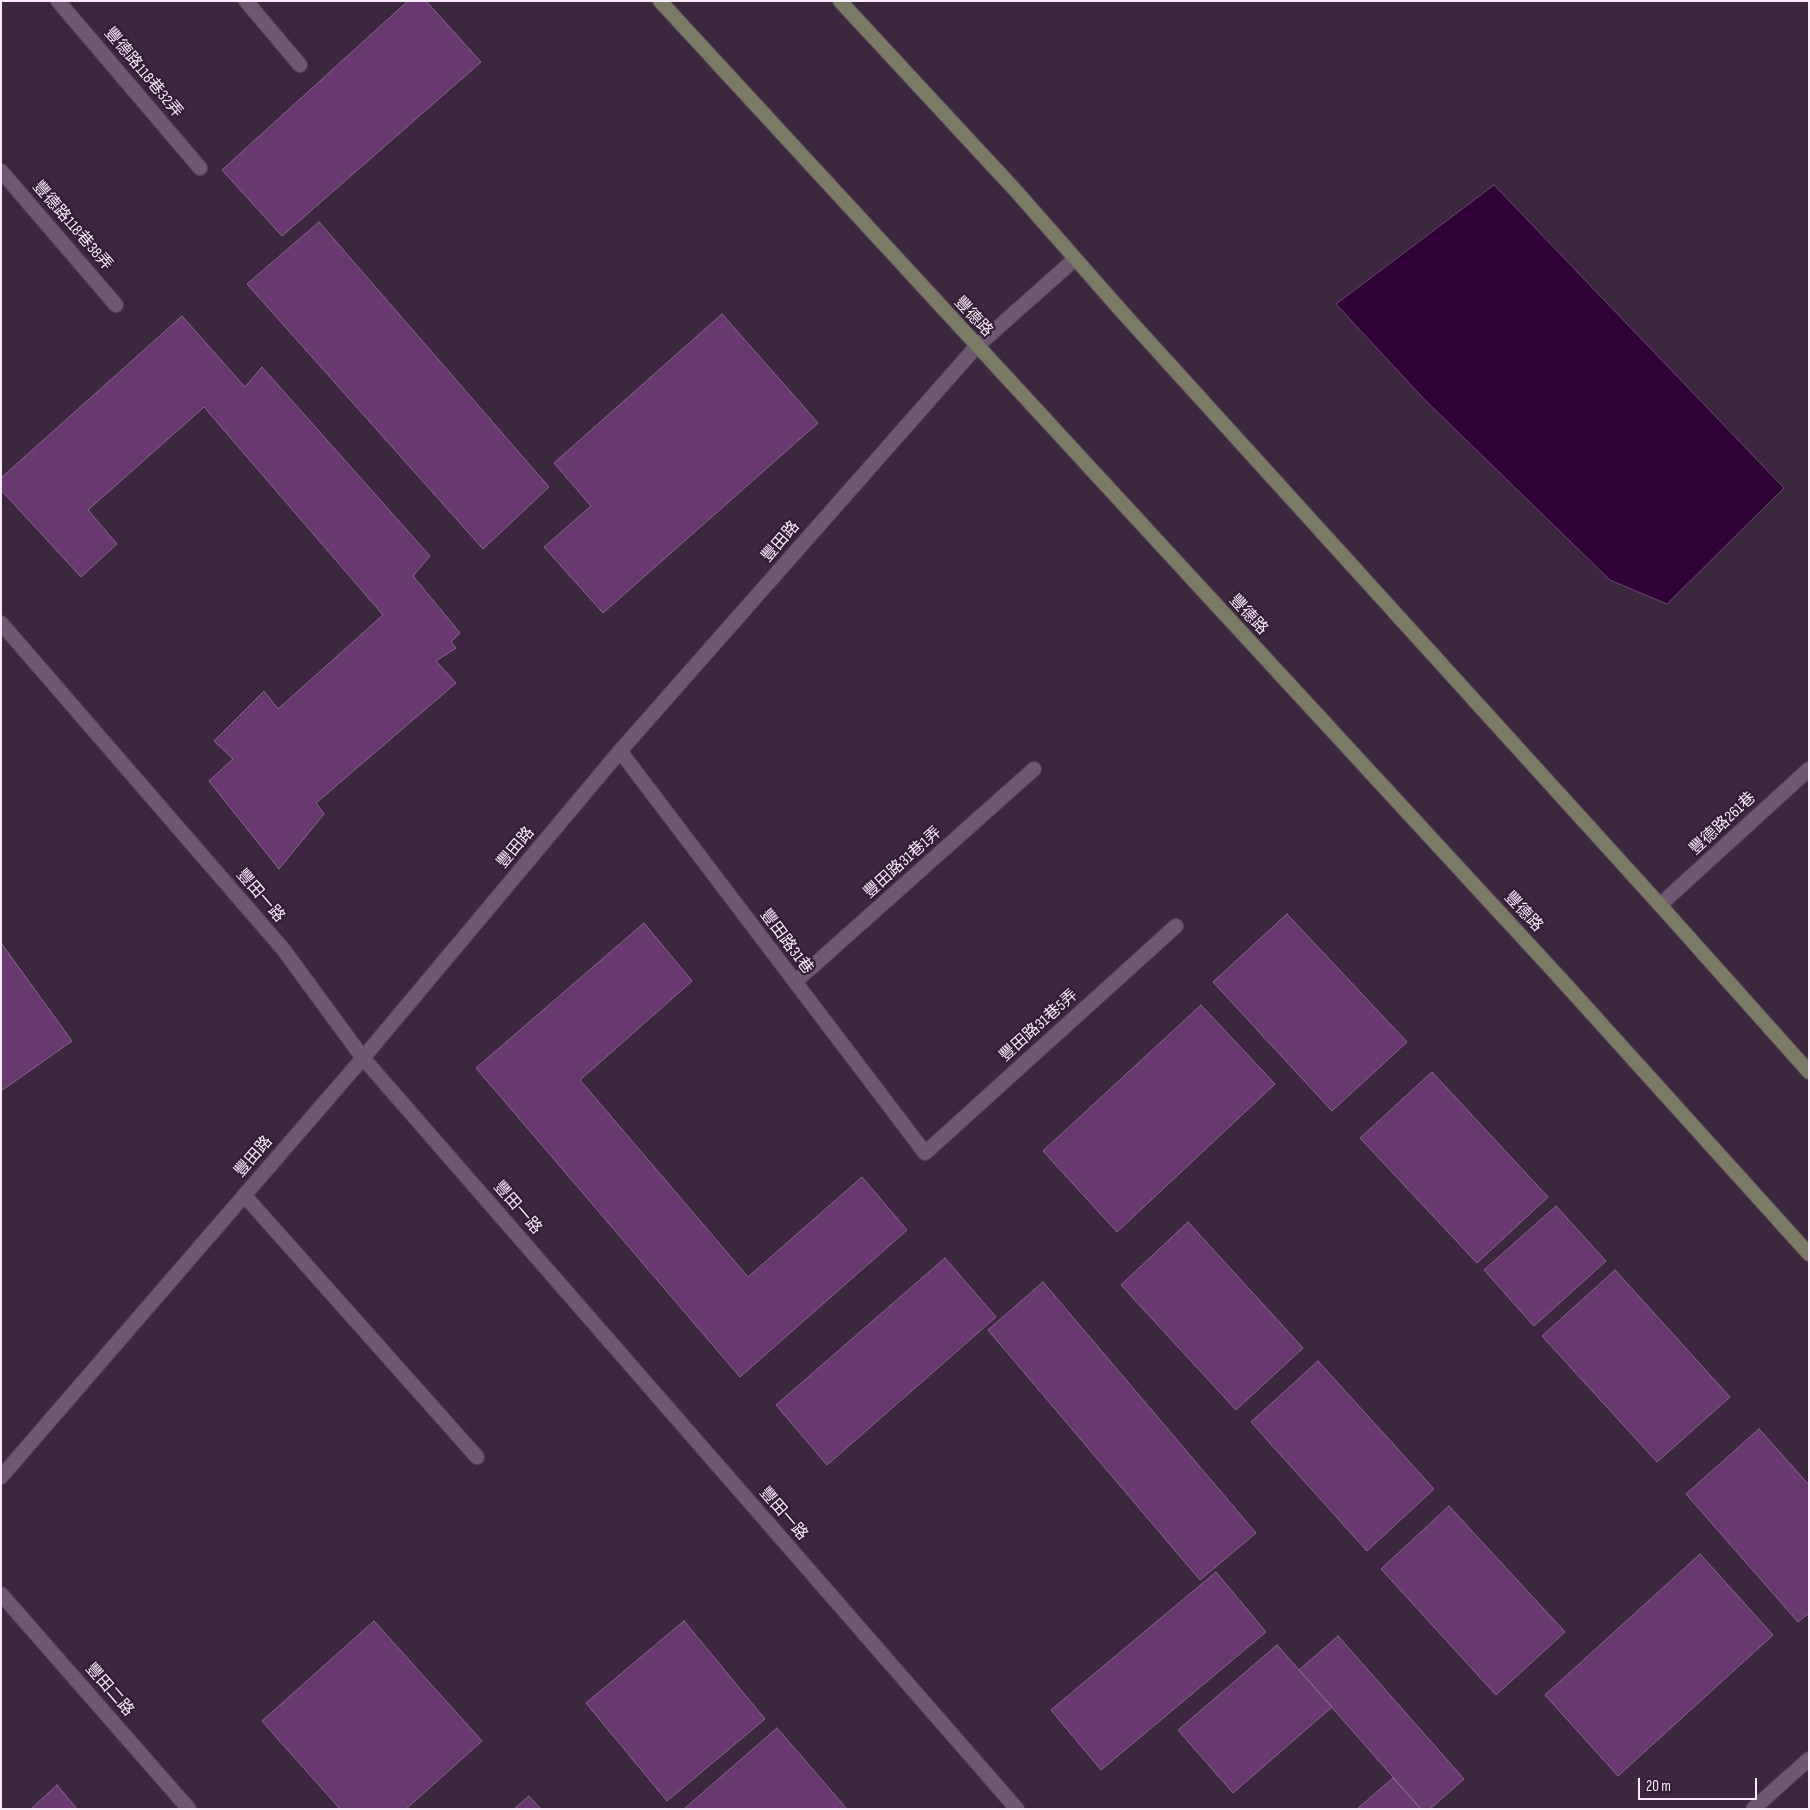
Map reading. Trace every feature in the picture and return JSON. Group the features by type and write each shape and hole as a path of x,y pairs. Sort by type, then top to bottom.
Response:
{"main road":[{"name":"豐德路","path":"660,1 976,347 1552,970 1809,1254"},
{"path":"840,1 1016,192 1809,1072"}],"street":[{"name":"豐德路118巷32弄","path":"58,1 200,168"},
{"path":"246,1 300,65"},
{"name":"豐德路118巷38弄","path":"1,171 116,305"},
{"name":"豐田路","path":"1,1477 363,1058 620,752 976,347 1075,259"},
{"name":"豐田一路","path":"1,623 283,949 363,1058 1017,1809"},
{"name":"豐田路31巷","path":"620,752 925,1152"},
{"name":"豐田路31巷1弄","path":"795,982 1034,769"},
{"name":"豐德路261巷","path":"1660,905 1809,769"},
{"name":"豐田路31巷5弄","path":"925,1152 1176,926"},
{"path":"244,1195 477,1457"},
{"name":"豐田二路","path":"1,1594 189,1809"},
{"path":"1753,1809 1809,1759"}],"shaded area":[{"path":"1494,185 1784,488 1667,604 1610,580 1424,399 1336,304"}],"building":[{"path":"408,1 426,1 481,62 282,236 222,170"},
{"path":"319,222 549,487 483,549 247,284"},
{"path":"722,314 818,423 603,613 544,547 591,506 554,463"},
{"path":"182,316 245,387 262,367 430,556 413,576 460,633 451,642 456,648 436,661 456,683 316,803 324,814 279,869 209,781 233,759 214,741 264,691 278,709 383,615 204,407 88,510 117,544 81,577 1,490 1,478"},
{"path":"1287,914 1407,1042 1332,1111 1213,982"},
{"path":"644,923 692,981 580,1080 748,1277 862,1177 907,1230 740,1377 476,1068"},
{"path":"1,943 72,1041 1,1091"},
{"path":"1201,1005 1275,1084 1117,1232 1043,1151"},
{"path":"1432,1072 1548,1197 1477,1263 1360,1138"},
{"path":"1556,1206 1606,1261 1534,1326 1484,1270"},
{"path":"1188,1222 1303,1348 1236,1410 1121,1285"},
{"path":"945,1258 996,1317 827,1465 776,1405"},
{"path":"1615,1270 1730,1397 1657,1462 1542,1336"},
{"path":"1043,1282 1256,1533 1200,1580 988,1330"},
{"path":"1318,1361 1434,1489 1367,1551 1251,1422"},
{"path":"1759,1429 1809,1485 1809,1613 1798,1622 1686,1494"},
{"path":"1449,1506 1565,1632 1496,1695 1381,1569"},
{"path":"1700,1554 1773,1635 1618,1776 1545,1695"},
{"path":"1216,1572 1266,1632 1101,1770 1051,1710"},
{"path":"374,1621 482,1741 406,1809 340,1809 262,1721"},
{"path":"684,1621 765,1719 667,1801 586,1703"},
{"path":"1338,1636 1464,1779 1430,1809 1421,1809 1299,1670"},
{"path":"1277,1645 1332,1707 1233,1793 1178,1730"},
{"path":"777,1728 847,1809 684,1809"},
{"path":"1393,1778 1421,1809 1357,1809"},
{"path":"57,1785 77,1809 31,1809"},
{"path":"529,1796 541,1809 514,1809"}]}
